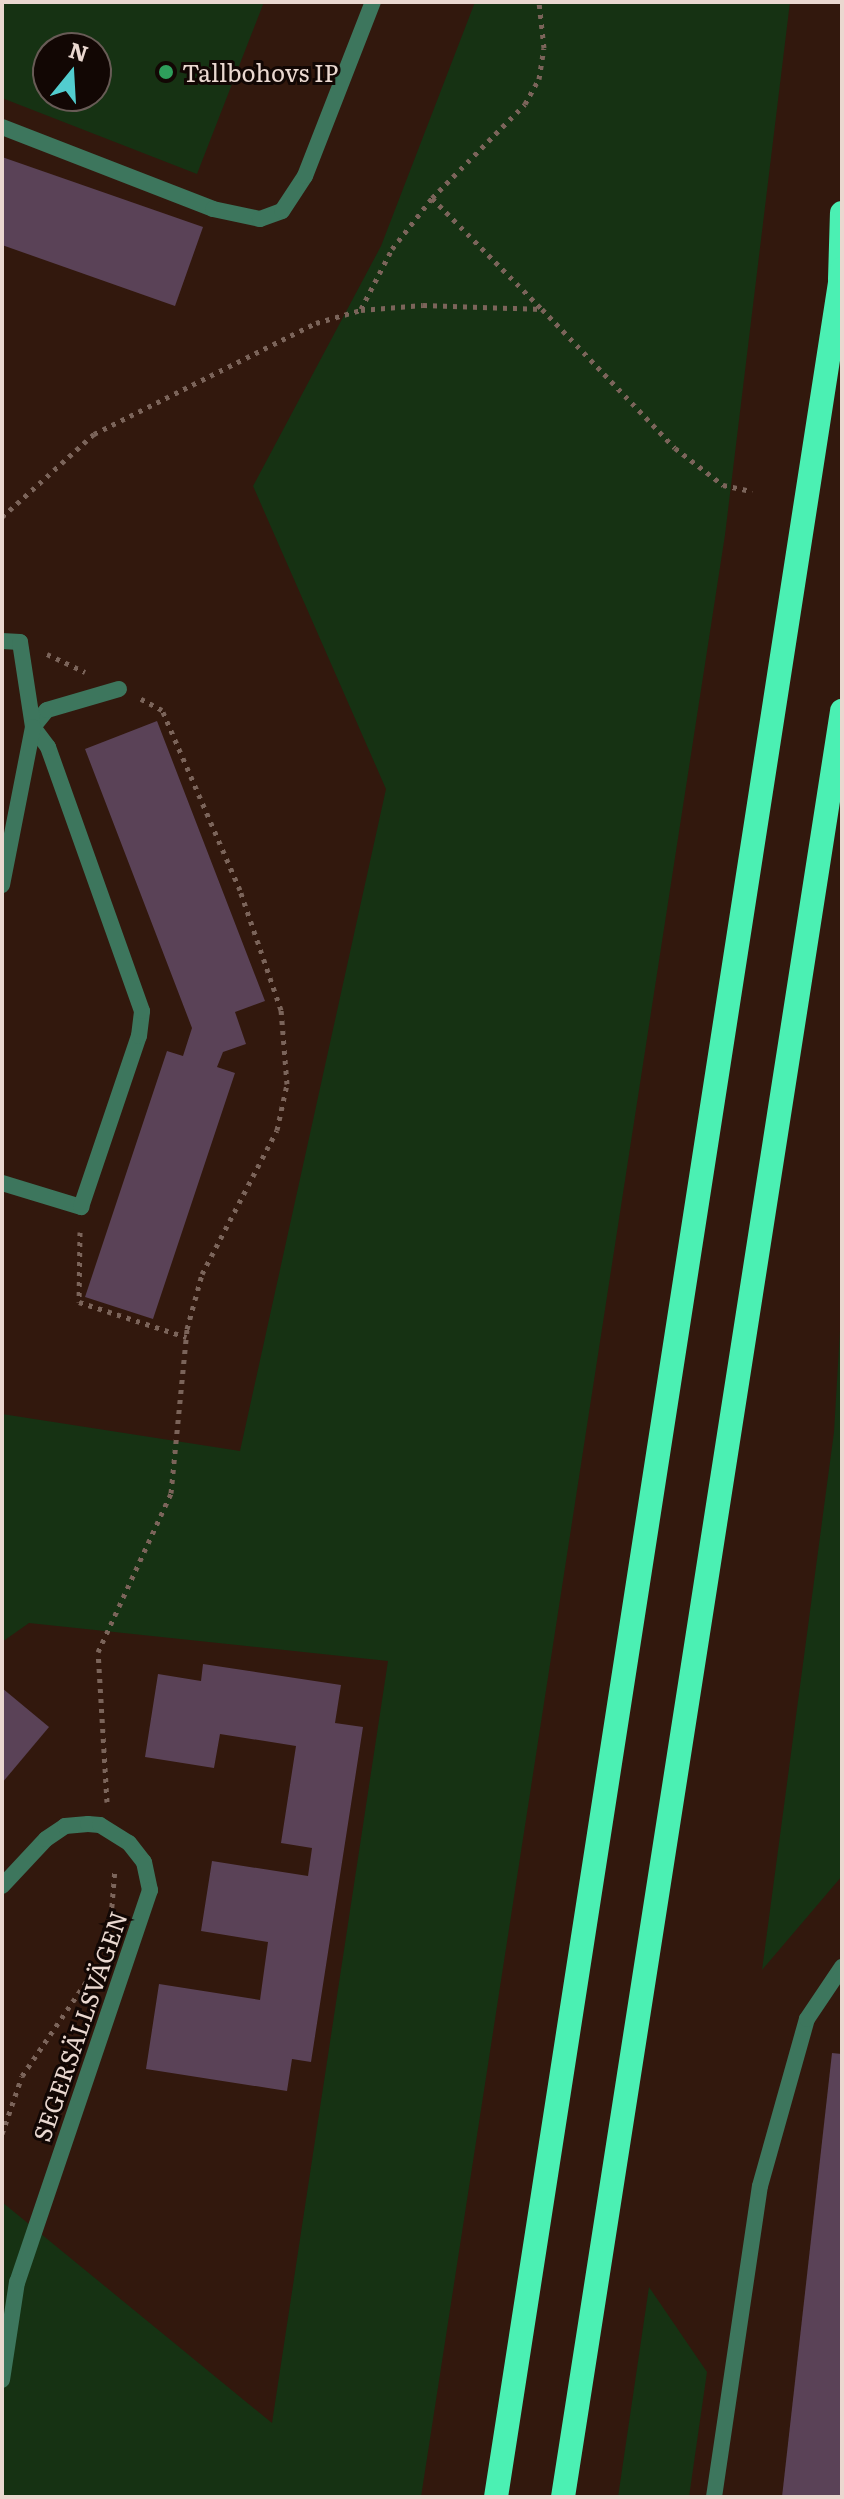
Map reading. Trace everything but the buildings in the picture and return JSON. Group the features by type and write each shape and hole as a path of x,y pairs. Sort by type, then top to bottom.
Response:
{"highway":[{"path":"496,2497 841,274 842,213"},
{"path":"563,2497 842,711"}],"street":[{"path":"2,127 213,209 260,219 282,211 305,176 373,2"},
{"path":"2,641 20,642 33,727 2,885"},
{"path":"33,727 47,710 119,689"},
{"path":"2,1183 81,1207 117,1106 142,1011 48,747 33,727"},
{"path":"2,1886 46,1839 65,1826 100,1825 110,1830"},
{"name":"SEGERSÄLLSVÄGEN","path":"2,2380 17,2282 150,1890 144,1862 110,1830"},
{"path":"714,2497 760,2186 807,2019 842,1967"}],"path":[{"path":"361,310 392,249 432,198 525,104 539,79 544,48 539,2"},
{"path":"432,198 675,448 723,485 752,491"},
{"path":"2,517 94,434 316,323 361,310 423,305 542,309"},
{"path":"20,642 162,710 240,890 281,1010 287,1084 277,1130 202,1274 186,1337 171,1493 98,1652 116,1878 110,1924"},
{"path":"81,1207 79,1302 186,1337"},
{"path":"2,2134 22,2076 96,1965"}],"green space":[{"name":"Tallbohovs IP","path":"2,2 264,2 197,174 38,112 112,112 112,32 32,32 32,110 2,98"},
{"path":"475,2 790,2 725,535 421,2497 2,2497 2,2202 272,2423 388,1661 29,1623 2,1642 2,1414 240,1451 386,789 253,486 381,246"},
{"path":"842,1296 842,1876 762,1970 834,1432"},
{"path":"649,2287 707,2372 689,2497 618,2497"}],"place":[{"name":"Tallbohovs IP","path":"166,72"}]}
